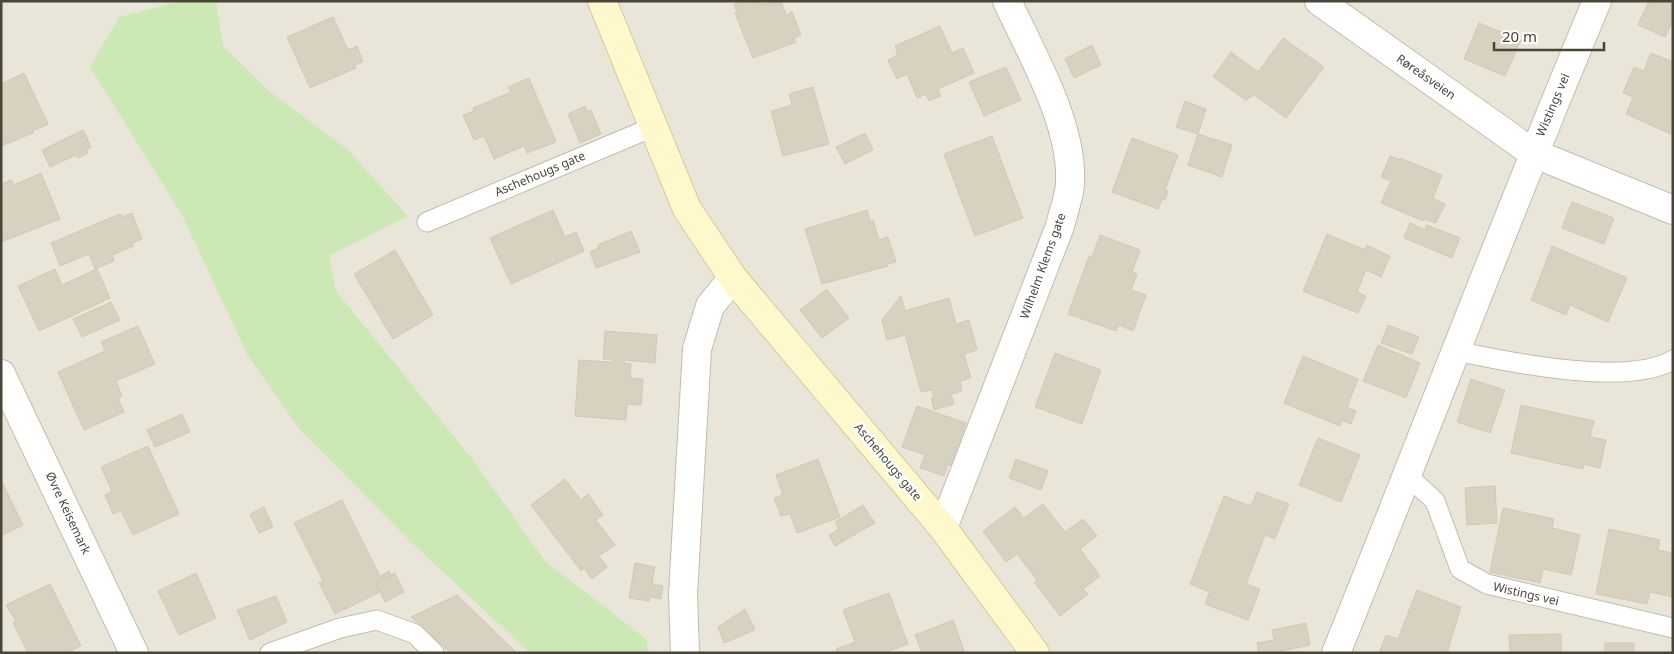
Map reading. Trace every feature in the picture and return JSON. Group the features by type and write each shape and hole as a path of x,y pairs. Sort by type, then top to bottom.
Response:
{"main road":[{"name":"Aschehougs gate","path":"602,1 687,209 733,278 943,528 1035,653"}],"street":[{"name":"Wilhelm Klems gate","path":"943,528 1060,226 1070,183 1068,150 1056,109 1007,1"},
{"name":"Røreåsveien","path":"1319,1 1533,153"},
{"name":"Wistings vei","path":"1336,653 1408,476 1533,153 1597,1"},
{"name":"Wistings vei","path":"1533,153 1673,210"},
{"path":"685,653 683,594 698,350 710,306 733,278"},
{"name":"Øvre Keisemark","path":"1,374 134,653"}],"lane":[{"name":"Aschehougs gate","path":"427,222 653,127"},
{"path":"1456,352 1519,364 1602,373 1661,366 1673,360"},
{"name":"Wistings vei","path":"1408,476 1435,501 1460,569 1466,573 1486,584 1673,628"},
{"path":"270,653 340,628 377,620 416,634 434,653"}],"shaded area":[{"path":"1,1 1673,1 1673,653 1,653"}],"green space":[{"path":"181,1 216,1 223,46 270,92 347,149 408,216 329,256 336,291 473,460 545,561 646,639 649,653 530,653 413,544 300,430 248,356 182,215 90,67 119,17"}],"building":[{"path":"741,1 758,1 759,4 781,1 786,15 792,12 801,35 794,38 796,42 753,58 735,13 737,12 734,4"},
{"path":"1649,1 1673,1 1673,21 1665,37 1638,25"},
{"path":"333,17 348,50 357,46 363,62 355,65 356,68 310,88 287,37"},
{"path":"1479,23 1521,40 1505,76 1464,59"},
{"path":"940,26 952,53 963,48 974,73 938,89 941,96 929,101 926,94 917,98 907,74 897,79 888,60 898,55 895,46"},
{"path":"1283,38 1324,67 1286,118 1254,95 1246,100 1213,77 1231,52 1258,72"},
{"path":"1092,45 1101,65 1074,78 1065,59"},
{"path":"1651,53 1673,62 1673,135 1626,114 1633,97 1623,93 1634,67 1644,71"},
{"path":"1006,67 1021,100 984,116 969,82"},
{"path":"24,73 48,124 32,131 33,133 1,146 1,84"},
{"path":"529,78 556,142 527,153 524,146 494,159 484,136 474,140 463,115 474,111 473,108 511,92 508,87"},
{"path":"813,87 829,144 783,156 771,111 792,105 789,94"},
{"path":"1185,101 1206,109 1198,134 1176,127"},
{"path":"585,106 588,112 591,110 601,134 580,143 568,114"},
{"path":"83,130 91,147 86,150 88,153 78,158 76,155 50,167 42,150"},
{"path":"865,133 873,150 845,164 836,147"},
{"path":"1198,134 1232,145 1222,177 1188,165"},
{"path":"992,136 1023,218 975,236 944,154"},
{"path":"1132,138 1178,155 1165,190 1168,191 1165,200 1162,199 1158,209 1112,192"},
{"path":"1390,156 1399,160 1400,158 1442,175 1433,198 1445,204 1436,223 1424,219 1423,221 1381,203 1391,181 1381,177"},
{"path":"41,173 60,219 1,242 1,184 11,180 14,185"},
{"path":"1572,202 1614,218 1604,244 1562,228"},
{"path":"553,210 565,237 576,232 584,251 511,284 490,238"},
{"path":"867,210 870,221 873,220 879,240 888,237 896,262 887,264 888,266 822,284 805,229"},
{"path":"132,213 142,239 132,243 134,246 112,255 114,261 95,269 89,254 60,266 51,243 120,214 122,217"},
{"path":"1410,223 1425,230 1427,225 1460,238 1452,258 1404,238"},
{"path":"631,231 640,252 596,268 590,252 599,248 598,245"},
{"path":"1327,234 1365,250 1367,245 1390,256 1381,277 1366,270 1357,292 1366,296 1358,313 1303,291"},
{"path":"1100,235 1140,250 1132,272 1137,274 1131,290 1146,295 1133,331 1119,325 1116,331 1068,314 1089,256 1092,257"},
{"path":"1552,246 1627,278 1608,322 1570,305 1566,315 1531,300"},
{"path":"395,250 433,315 393,339 354,274"},
{"path":"55,269 62,285 97,269 110,298 39,331 18,286"},
{"path":"827,289 849,318 822,338 800,310"},
{"path":"901,296 905,311 949,298 956,324 969,320 977,350 964,354 971,378 960,381 962,391 951,394 954,404 934,410 931,398 934,397 932,390 921,392 905,335 887,340 882,320"},
{"path":"111,302 120,320 82,337 73,319"},
{"path":"1388,325 1419,337 1412,354 1381,343"},
{"path":"138,326 155,364 116,381 122,396 118,398 124,412 84,430 58,372 105,351 101,342"},
{"path":"605,331 657,335 655,363 625,360 624,363 631,364 630,378 643,379 641,405 627,404 626,420 575,416 579,360 611,362 612,359 603,359"},
{"path":"1378,345 1420,363 1406,398 1363,381"},
{"path":"1055,353 1101,370 1082,424 1035,407"},
{"path":"1303,356 1358,379 1347,407 1356,411 1351,424 1342,420 1340,426 1284,403"},
{"path":"1471,379 1505,390 1490,433 1457,422"},
{"path":"1521,405 1594,421 1590,437 1606,440 1600,468 1584,464 1583,469 1511,453"},
{"path":"917,406 966,423 951,465 948,464 944,476 920,468 925,455 902,447"},
{"path":"182,414 190,432 155,447 147,430"},
{"path":"1318,438 1360,455 1341,502 1299,485"},
{"path":"148,446 179,514 133,535 121,511 113,514 105,495 112,491 101,467"},
{"path":"818,459 840,517 797,533 790,514 781,516 774,498 783,495 776,475"},
{"path":"1016,459 1048,471 1041,490 1009,478"},
{"path":"565,479 581,500 588,494 603,515 596,520 615,545 599,556 607,567 592,579 584,568 581,571 531,505"},
{"path":"1,480 23,525 1,536"},
{"path":"1495,486 1497,523 1467,525 1465,488"},
{"path":"1257,492 1289,504 1275,539 1265,535 1246,584 1260,589 1248,620 1205,604 1210,592 1190,584 1224,496 1251,506"},
{"path":"342,500 380,576 389,571 391,575 376,583 380,592 335,614 319,583 323,581 294,523"},
{"path":"1043,504 1065,532 1083,519 1097,536 1080,549 1100,576 1083,589 1088,594 1060,616 1034,582 1037,580 1017,554 1006,562 983,531 1015,507 1024,518"},
{"path":"863,505 875,523 835,546 829,535 839,529 835,522"},
{"path":"264,507 273,527 259,533 250,514"},
{"path":"1503,508 1554,519 1552,528 1580,535 1571,575 1543,569 1540,583 1490,572"},
{"path":"1609,529 1660,540 1658,550 1673,553 1673,597 1650,592 1647,604 1596,594"},
{"path":"635,563 655,567 652,584 663,586 661,599 650,597 650,601 629,598"},
{"path":"196,573 216,618 179,635 158,591"},
{"path":"395,573 404,592 385,602 376,583"},
{"path":"50,584 81,646 66,653 28,653 13,622 16,621 6,605"},
{"path":"1417,590 1461,607 1447,653 1379,653 1386,635 1398,639"},
{"path":"889,593 908,644 884,653 837,653 836,649 855,642 843,610"},
{"path":"457,595 517,653 451,653 411,617"},
{"path":"276,596 287,622 250,640 237,610"},
{"path":"745,609 755,630 724,643 718,627"},
{"path":"953,620 965,653 922,653 915,635"},
{"path":"1306,623 1310,645 1281,651 1282,653 1259,653 1257,643 1274,640 1272,630"},
{"path":"1561,634 1561,653 1510,653 1509,635"},
{"path":"1605,643 1634,643 1634,653 1605,653"}]}
